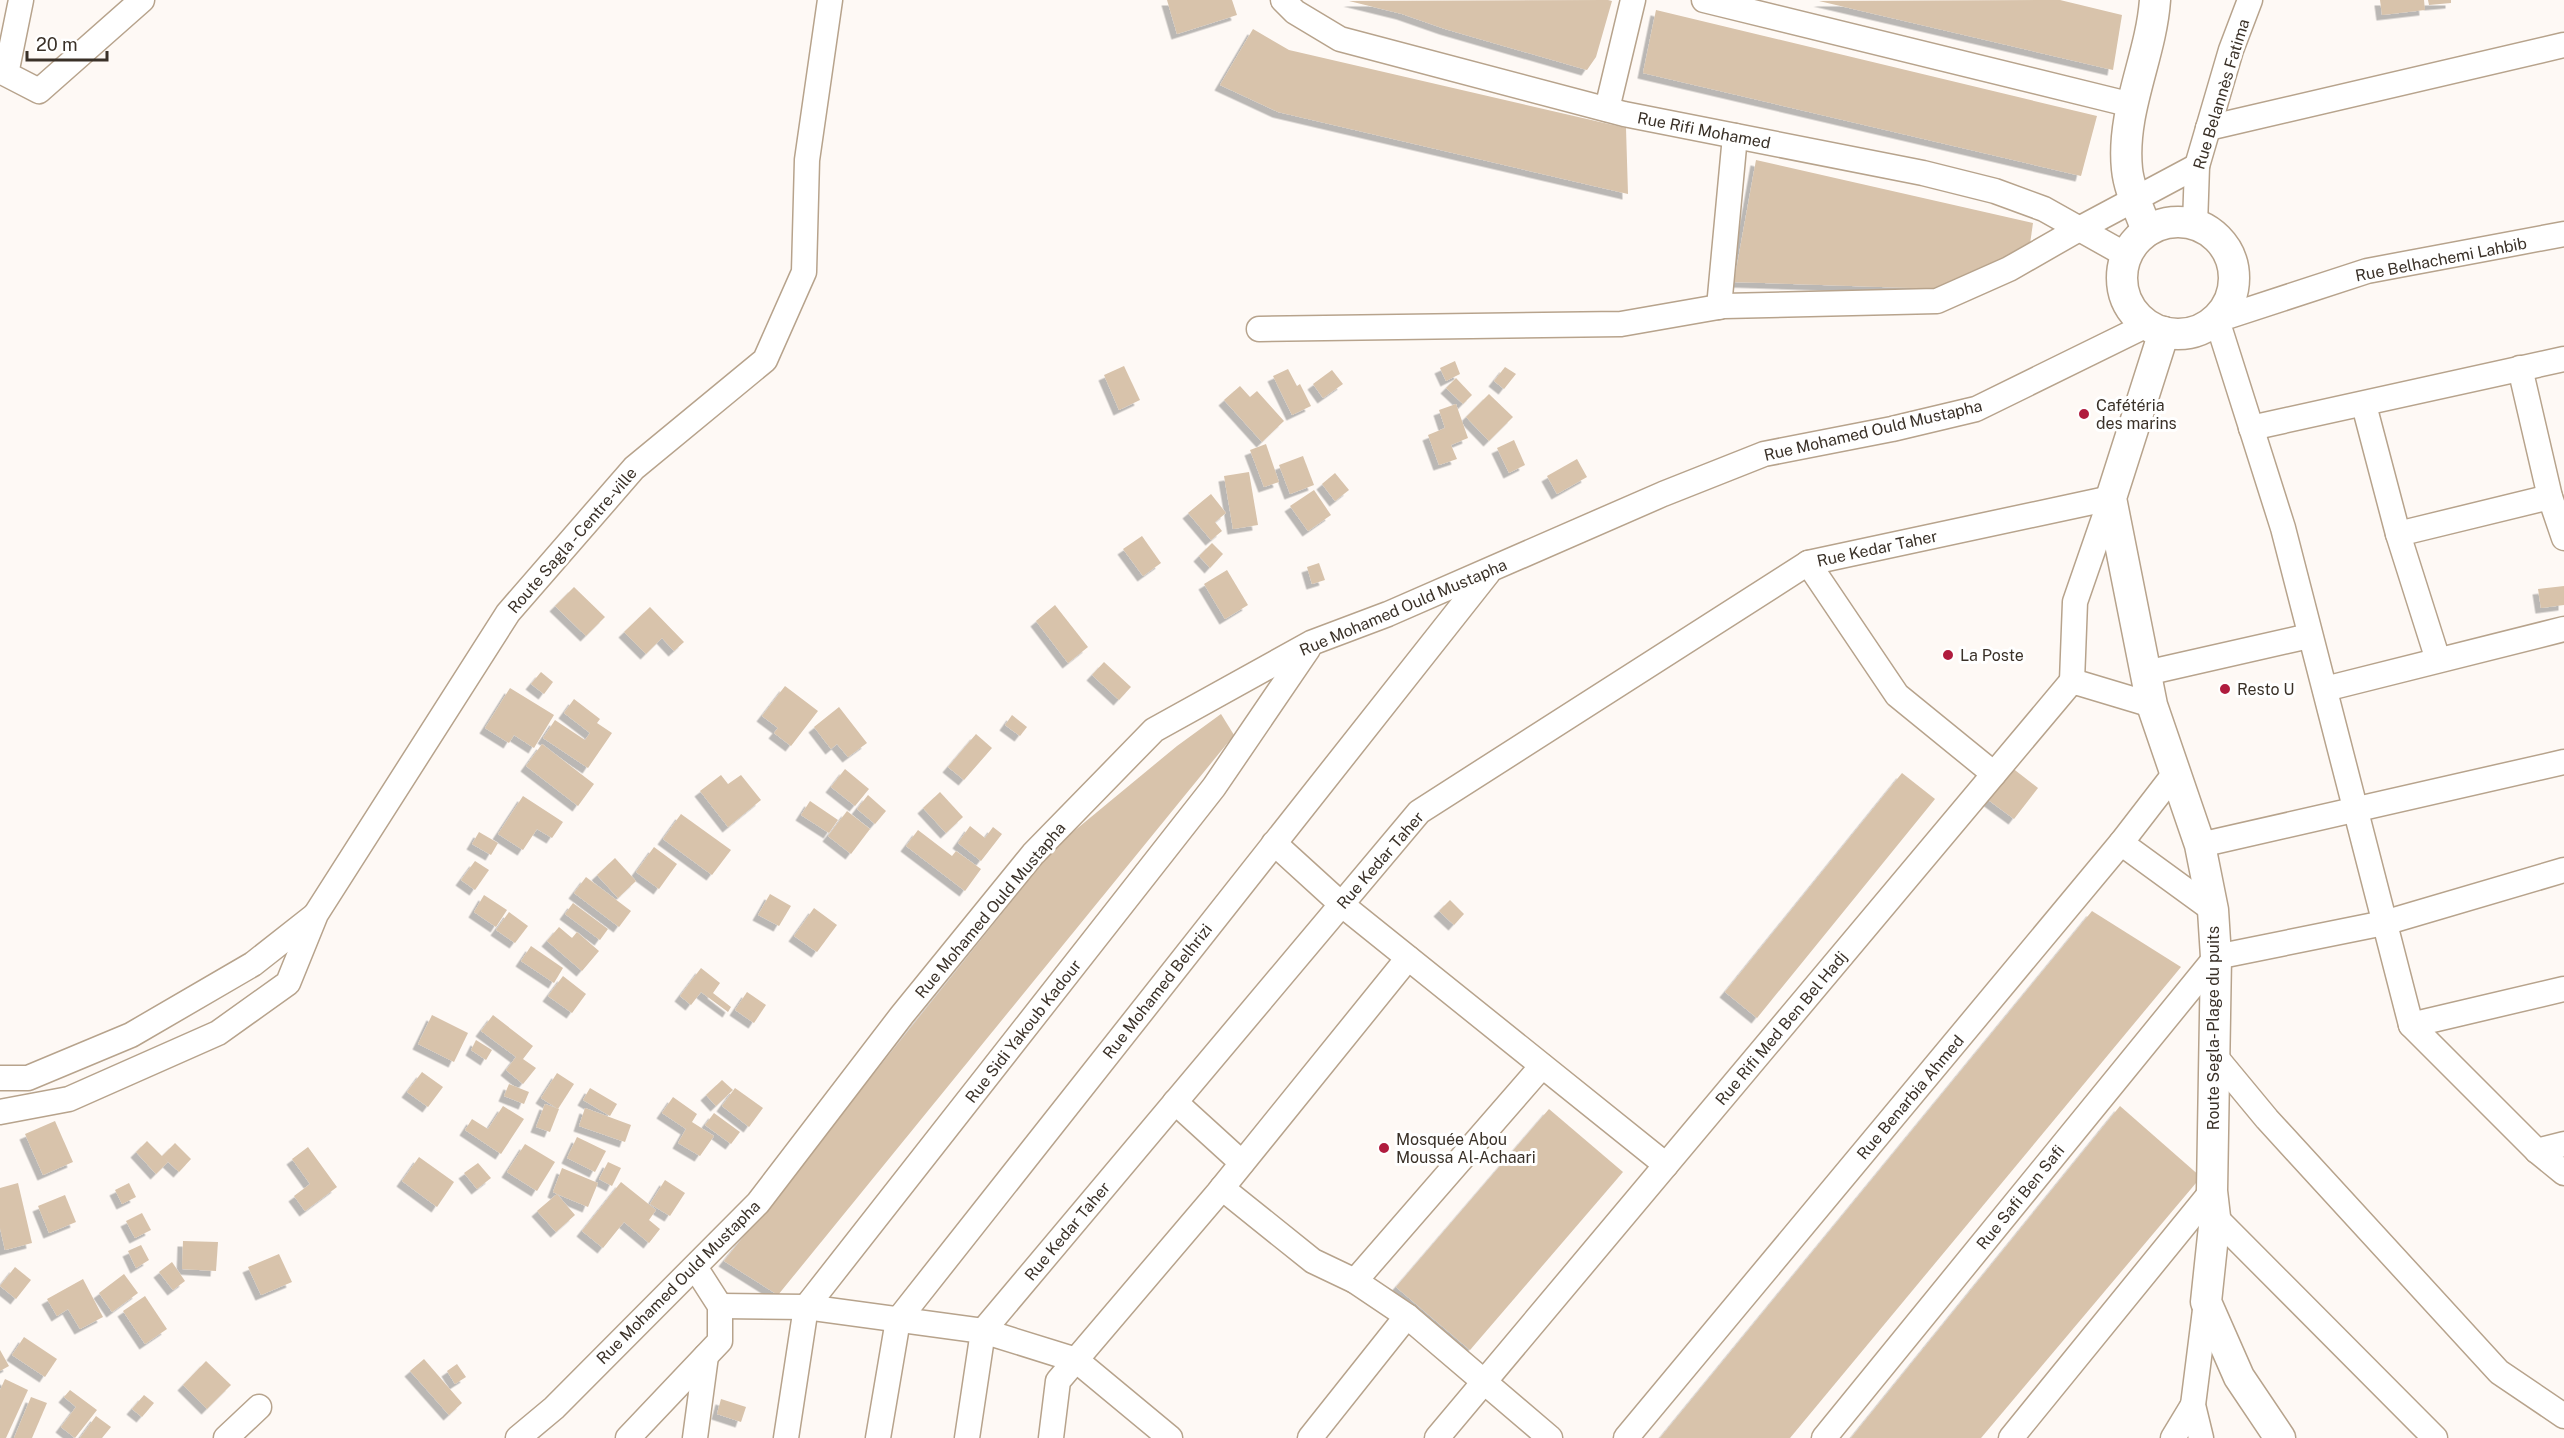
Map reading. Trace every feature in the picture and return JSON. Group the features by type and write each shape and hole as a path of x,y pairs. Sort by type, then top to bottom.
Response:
{"street":[{"path":"21,0 6,74 39,91 142,0"},
{"name":"Route Sagla - Centre-ville","path":"0,1112 69,1099 218,1033 288,983 316,914 508,612 633,468 765,360 804,272 807,160 830,0"},
{"name":"Rue Rifi Mohamed","path":"1283,0 1295,12 1340,39 1607,110 1923,173 1995,191 2044,209 2126,255"},
{"path":"1607,110 1633,0"},
{"path":"1704,0 2132,105"},
{"path":"2147,231 2135,200 2127,170 2126,154 2132,105 2155,0"},
{"name":"Rue Belannès Fatima","path":"2195,225 2197,166 2231,50 2250,0"},
{"path":"2208,128 2564,45"},
{"path":"1719,307 1735,136"},
{"path":"1259,329 1621,324 1719,307 1937,301 2009,269 2197,166"},
{"path":"2186,222 2195,225 2211,232 2225,246 2233,266 2234,285 2229,304 2217,320 2205,328 2187,334 2156,328 2134,315 2124,298 2121,280 2126,255 2133,243 2157,225 2186,222"},
{"name":"Rue Belhachemi Lahbib","path":"2217,320 2367,271 2564,234"},
{"path":"2217,320 2283,528 2411,1025 2537,1150 2564,1173"},
{"name":"Route Segla- Plage du puits","path":"2156,328 2110,498 2152,705 2200,844 2213,910 2216,957 2214,1204 2206,1302"},
{"name":"Rue Mohamed Ould Mustapha","path":"518,1438 554,1407 758,1203 902,1015 1033,854 1154,730 1311,643 1388,614 1663,494 1764,454 1976,409 2156,328"},
{"path":"2251,428 2364,405 2564,358"},
{"path":"2520,368 2550,497 2564,538"},
{"path":"2364,405 2398,534 2438,660"},
{"path":"2398,534 2550,497"},
{"path":"2110,498 2075,602 2072,681 2152,705"},
{"name":"Rue Kedar Taher","path":"983,1330 1419,812 1808,563 2110,498"},
{"path":"1808,563 1897,695 1994,774"},
{"name":"Rue Mohamed Belhrizi","path":"878,1438 898,1320 1491,569"},
{"path":"2325,689 2564,629"},
{"path":"2146,673 2309,636"},
{"name":"Rue Sidi Yakoub Kadour","path":"786,1438 806,1307 1214,787 1311,643"},
{"name":"Rue Rifi Med Ben Bel Hadj","path":"1437,1438 2072,681"},
{"path":"2200,844 2564,762"},
{"name":"Rue Benarbia Ahmed","path":"1626,1438 2121,843 2175,773"},
{"path":"1274,843 1341,904 1666,1166"},
{"path":"2121,843 2213,910"},
{"path":"2216,957 2384,923 2564,870"},
{"name":"Route Sagla - Centre-ville","path":"0,1078 28,1078 131,1035 253,964 316,914"},
{"name":"Rue Safi Ben Safi","path":"1824,1438 2216,957"},
{"path":"1051,1438 1058,1381 1222,1188 1408,958"},
{"path":"2411,1025 2564,989"},
{"path":"2214,1054 2267,1119 2499,1372 2564,1416"},
{"path":"1355,1281 1542,1066"},
{"path":"1175,1102 1242,1163"},
{"path":"2537,1150 2564,1144"},
{"path":"1222,1188 1313,1261 1355,1281 1407,1316 1550,1438"},
{"path":"2011,1438 2214,1204 2435,1438"},
{"path":"628,1438 720,1341 720,1306 695,1266"},
{"path":"2201,1438 2193,1405 2206,1302"},
{"path":"2206,1302 2239,1377 2280,1438"},
{"path":"720,1306 806,1307 983,1330 1076,1360 1170,1438"},
{"path":"1310,1438 1407,1316"},
{"path":"967,1438 983,1330"},
{"path":"694,1438 706,1356"},
{"path":"2173,1438 2193,1405"},
{"path":"226,1438 259,1407"}],"building":[{"path":"1167,0 1232,0 1237,15 1177,34"},
{"path":"2060,0 2122,15 2113,70 1819,1"},
{"path":"2380,0 2424,0 2425,10 2382,15"},
{"path":"2428,0 2451,0 2451,3 2429,5"},
{"path":"1349,1 1612,1 1596,57 1587,70 1445,29 1402,14"},
{"path":"1656,10 2097,116 2081,176 1643,73"},
{"path":"1253,29 1289,50 1626,128 1628,194 1278,112 1220,85"},
{"path":"1756,160 2033,223 2030,244 1941,289 1734,282"},
{"path":"1455,361 1460,374 1446,381 1440,368"},
{"path":"1124,366 1140,400 1119,410 1104,375"},
{"path":"1505,367 1516,374 1504,389 1494,381"},
{"path":"1288,369 1297,386 1300,384 1311,406 1292,415 1273,376"},
{"path":"1332,370 1343,384 1323,398 1313,384"},
{"path":"1456,378 1472,395 1463,404 1446,388"},
{"path":"1240,386 1250,397 1257,391 1284,421 1262,442 1224,400"},
{"path":"1489,394 1513,417 1489,441 1466,417"},
{"path":"1456,404 1468,438 1451,445 1457,459 1439,465 1428,435 1445,428 1439,410"},
{"path":"1514,440 1525,465 1509,473 1497,448"},
{"path":"1266,444 1279,482 1264,487 1250,450"},
{"path":"1303,456 1314,485 1290,494 1279,465"},
{"path":"1577,459 1587,477 1557,494 1547,476"},
{"path":"1249,472 1258,525 1233,529 1224,476"},
{"path":"1335,473 1349,490 1335,501 1322,484"},
{"path":"1314,490 1331,515 1308,531 1290,506"},
{"path":"1211,494 1226,513 1215,522 1222,531 1211,540 1188,513"},
{"path":"1142,536 1161,563 1143,576 1123,549"},
{"path":"1212,543 1223,554 1210,568 1199,556"},
{"path":"1319,563 1325,580 1312,584 1307,567"},
{"path":"1227,570 1248,605 1225,619 1204,584"},
{"path":"2564,586 2564,605 2541,608 2538,589"},
{"path":"574,587 605,617 586,636 555,606"},
{"path":"1055,605 1088,647 1068,663 1036,621"},
{"path":"650,607 684,642 674,651 662,638 646,654 624,632"},
{"path":"1104,662 1131,687 1119,700 1092,675"},
{"path":"541,672 553,682 544,694 531,684"},
{"path":"785,686 818,711 791,746 774,733 778,728 762,716"},
{"path":"510,688 554,715 534,748 514,735 509,743 485,728"},
{"path":"574,699 600,719 597,723 612,733 588,768 543,738 555,720 585,740 590,733 564,713"},
{"path":"839,707 867,743 848,757 837,744 831,749 814,727"},
{"path":"1221,714 1234,735 778,1295 724,1261 1056,846 1177,746"},
{"path":"1012,715 1027,727 1020,736 1005,725"},
{"path":"976,734 992,748 964,780 948,767"},
{"path":"542,744 594,784 578,806 526,766"},
{"path":"2011,767 2038,788 2014,819 1987,799"},
{"path":"845,769 869,789 855,806 831,787"},
{"path":"1902,773 1935,799 1757,1018 1725,992"},
{"path":"721,775 728,784 741,775 761,800 728,827 700,791"},
{"path":"940,792 963,817 946,833 923,808"},
{"path":"868,795 886,811 875,824 857,809"},
{"path":"523,796 563,822 552,838 537,829 523,850 498,834"},
{"path":"810,801 838,820 829,833 801,815"},
{"path":"847,811 870,829 851,854 828,836"},
{"path":"681,814 731,850 712,875 663,839"},
{"path":"970,826 985,838 993,827 1002,834 981,861 958,843"},
{"path":"918,830 952,856 956,851 981,869 965,891 906,846"},
{"path":"479,832 498,843 491,855 472,844"},
{"path":"654,847 677,864 659,889 636,872"},
{"path":"615,858 636,881 618,898 597,875"},
{"path":"475,861 489,870 475,890 461,880"},
{"path":"586,877 631,911 619,927 574,893"},
{"path":"770,894 791,906 779,926 758,915"},
{"path":"484,895 507,910 496,927 474,912"},
{"path":"1450,900 1464,914 1454,925 1439,911"},
{"path":"573,903 608,929 600,940 565,914"},
{"path":"814,908 837,925 817,952 794,936"},
{"path":"2092,911 2181,967 1790,1438 1660,1438"},
{"path":"509,912 528,926 515,943 496,930"},
{"path":"559,927 572,938 577,932 599,951 582,971 547,941"},
{"path":"531,946 563,968 554,983 521,961"},
{"path":"701,968 720,983 713,993 731,1007 728,1012 701,992 691,1005 680,996"},
{"path":"563,976 586,994 572,1013 548,996"},
{"path":"747,992 766,1005 754,1023 735,1010"},
{"path":"432,1015 468,1033 454,1062 418,1044"},
{"path":"493,1015 533,1046 523,1059 536,1068 523,1084 506,1070 516,1057 481,1031"},
{"path":"476,1040 492,1050 486,1060 471,1050"},
{"path":"422,1072 443,1087 428,1107 407,1092"},
{"path":"557,1073 574,1084 558,1109 541,1098"},
{"path":"722,1080 733,1090 716,1106 706,1095"},
{"path":"509,1084 529,1092 524,1104 504,1096"},
{"path":"590,1088 617,1104 610,1116 583,1100"},
{"path":"735,1088 763,1108 749,1127 722,1106"},
{"path":"673,1097 697,1114 692,1122 714,1136 700,1156 678,1143 686,1129 662,1113"},
{"path":"545,1104 559,1109 550,1132 536,1127"},
{"path":"503,1106 524,1119 501,1154 465,1130 472,1119 488,1129"},
{"path":"2120,1106 2201,1177 1981,1438 1851,1438"},
{"path":"585,1108 631,1125 625,1142 579,1126"},
{"path":"1549,1109 1623,1172 1470,1350 1396,1287"},
{"path":"714,1113 740,1132 731,1144 705,1125"},
{"path":"55,1121 73,1162 43,1175 25,1134"},
{"path":"577,1137 606,1151 595,1172 567,1158"},
{"path":"147,1141 162,1156 175,1143 191,1159 179,1172 164,1158 168,1162 156,1174 136,1152"},
{"path":"525,1144 555,1162 537,1191 507,1172"},
{"path":"308,1147 337,1187 305,1211 294,1196 310,1184 292,1159"},
{"path":"419,1157 454,1182 437,1207 402,1181"},
{"path":"608,1162 621,1168 612,1186 599,1179"},
{"path":"478,1163 491,1178 477,1189 464,1173"},
{"path":"562,1168 598,1183 588,1207 553,1192"},
{"path":"665,1180 685,1193 670,1216 650,1204"},
{"path":"621,1182 656,1210 649,1220 660,1229 649,1243 624,1222 603,1248 582,1231"},
{"path":"18,1183 32,1243 5,1250 0,1228 0,1188"},
{"path":"129,1183 136,1197 122,1204 115,1190"},
{"path":"557,1194 575,1215 556,1232 537,1211"},
{"path":"65,1195 76,1222 49,1233 38,1206"},
{"path":"142,1213 151,1230 135,1238 126,1221"},
{"path":"183,1241 218,1242 216,1271 182,1269"},
{"path":"141,1245 149,1260 136,1268 128,1251"},
{"path":"279,1254 292,1282 261,1295 248,1267"},
{"path":"172,1262 185,1281 173,1290 159,1272"},
{"path":"15,1267 31,1280 16,1299 0,1286"},
{"path":"124,1274 138,1293 112,1312 99,1293"},
{"path":"83,1279 103,1317 80,1329 68,1309 57,1316 47,1299"},
{"path":"145,1296 167,1329 145,1344 123,1311"},
{"path":"24,1337 57,1359 45,1377 12,1355"},
{"path":"0,1350 9,1366 0,1371"},
{"path":"424,1359 462,1403 449,1415 410,1371"},
{"path":"206,1361 231,1385 207,1409 183,1385"},
{"path":"457,1364 466,1377 455,1384 447,1371"},
{"path":"5,1379 28,1390 6,1438 0,1438 0,1390"},
{"path":"70,1390 97,1410 75,1438 61,1427 76,1407 64,1397"},
{"path":"144,1395 154,1403 142,1417 132,1409"},
{"path":"31,1397 47,1403 32,1438 14,1438"},
{"path":"721,1399 746,1407 741,1422 717,1414"},
{"path":"96,1416 111,1427 102,1438 80,1438"}],"place":[{"name":"Cafétéria des marins","path":"2084,414"},
{"name":"La Poste","path":"1948,655"},
{"name":"Resto U","path":"2225,689"},
{"name":"Mosquée Abou Moussa Al-Achaari","path":"1384,1148"}]}
